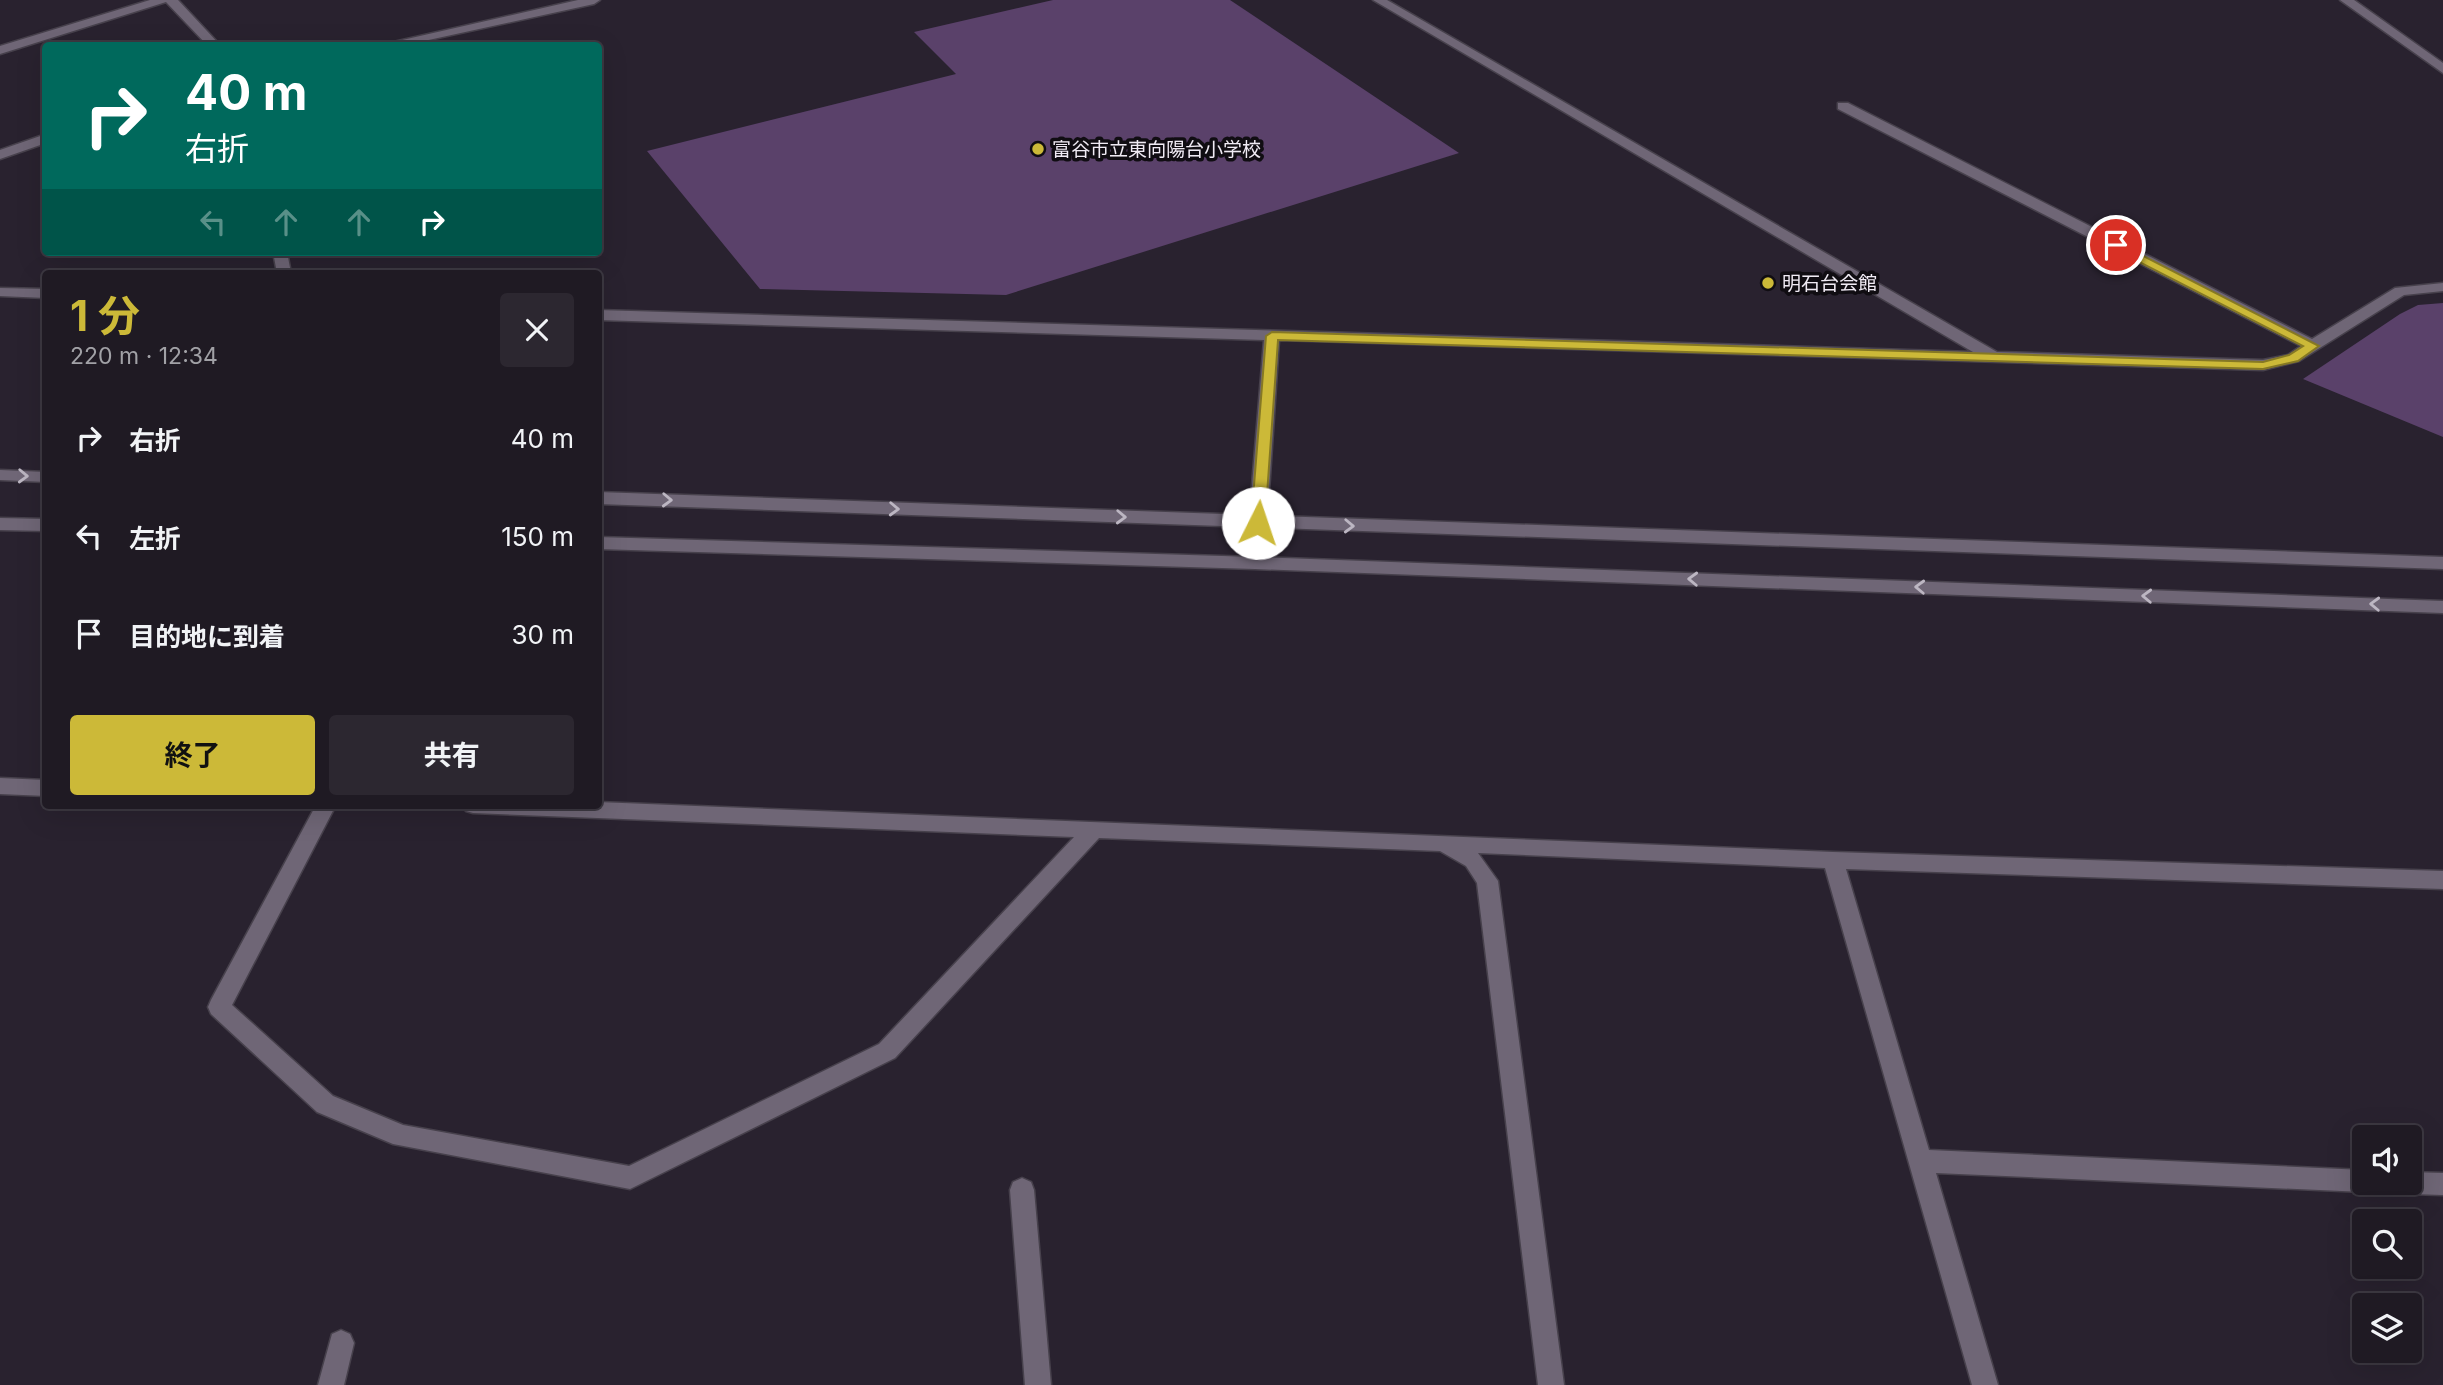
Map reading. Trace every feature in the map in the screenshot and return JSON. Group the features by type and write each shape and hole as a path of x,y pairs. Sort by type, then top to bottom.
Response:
{"street":[{"path":"0,50 162,0"},
{"path":"171,0 211,42"},
{"path":"400,42 594,0"},
{"path":"1379,0 1995,358"},
{"path":"2346,0 2443,69"},
{"path":"1843,106 2313,346"},
{"path":"0,155 42,139"},
{"path":"602,315 2263,365 2293,358 2400,291 2443,287"},
{"path":"0,292 42,294"},
{"path":"1258,523 1272,336"},
{"path":"0,475 42,477"},
{"path":"602,498 2443,563"},
{"path":"0,524 42,525"},
{"path":"602,543 1297,565 2443,607"},
{"path":"0,786 42,788"},
{"path":"324,809 219,1007 325,1104 402,1136 630,1178 887,1051 1094,829"},
{"path":"576,809 1833,860 2443,880"},
{"path":"1443,843 1474,860 1487,881 1551,1385"},
{"path":"1833,860 1985,1385"},
{"path":"1920,1161 2352,1180"},
{"path":"2422,1183 2443,1184"},
{"path":"1022,1189 1038,1385"},
{"path":"331,1385 341,1343"}],"shaded area":[{"path":"1053,0 1230,0 1459,153 1006,295 760,289 647,151 956,74 914,32"},
{"path":"2443,303 2443,437 2303,379 2400,314 2418,305"}],"place":[{"name":"富谷市立東向陽台小学校","path":"1038,149"},
{"name":"明石台会館","path":"1768,283"}],"route":[{"path":"1258,523 1272,336 2263,365 2293,358 2313,346 2116,245"}]}
